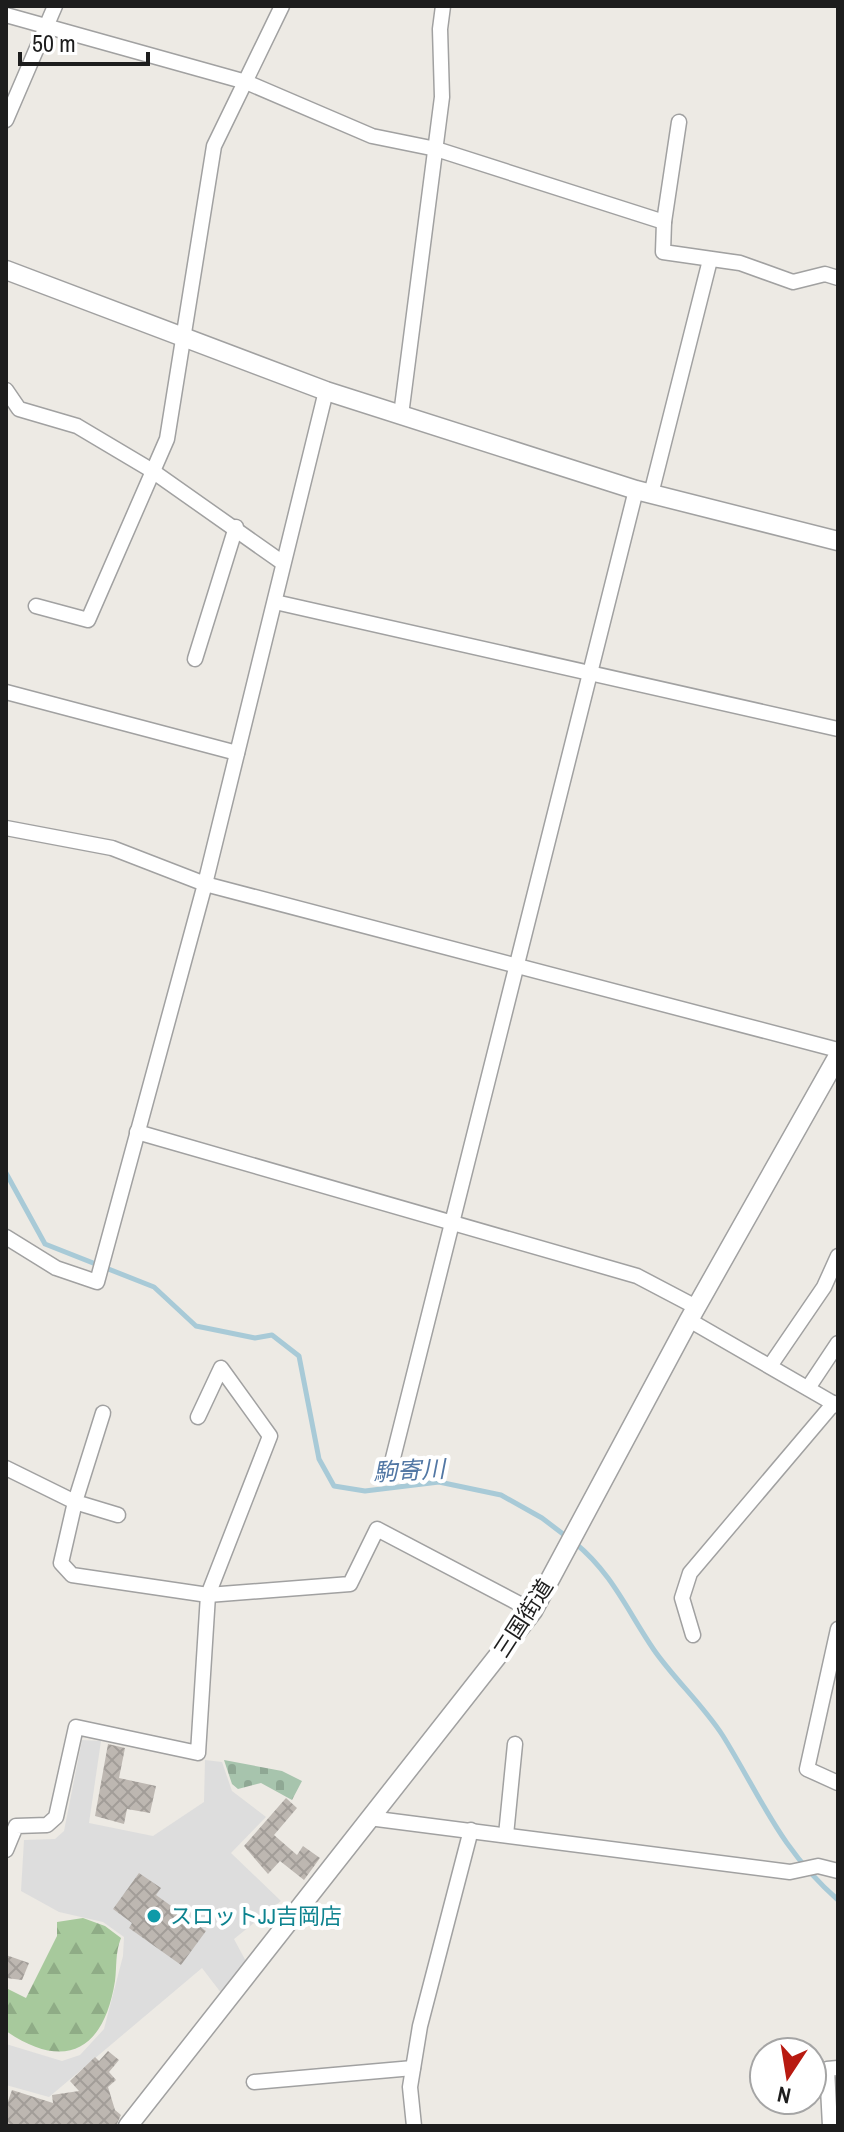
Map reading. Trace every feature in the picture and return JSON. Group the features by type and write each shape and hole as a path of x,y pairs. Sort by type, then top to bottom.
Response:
{"street":[{"path":"6,120 55,6"},
{"path":"36,606 88,620 167,439 214,146 282,6"},
{"path":"401,415 442,97 440,29 443,6"},
{"path":"6,15 246,82 372,136 436,149 664,222"},
{"path":"679,122 664,222 663,252 740,263 793,282 825,274 838,278"},
{"path":"390,1470 591,671 710,260"},
{"path":"6,270 326,391 644,492 838,541"},
{"path":"6,390 19,409 77,426 151,470 283,563"},
{"path":"6,1237 56,1268 97,1282 205,884 326,391"},
{"path":"195,659 236,527"},
{"path":"275,602 838,729"},
{"path":"6,692 237,753"},
{"path":"6,828 112,848 205,884 838,1050"},
{"name":"三国街道","path":"128,2126 533,1611 693,1313 838,1056"},
{"path":"137,1132 637,1276 770,1366 836,1404 690,1573 682,1598 693,1635"},
{"path":"770,1366 824,1287 838,1256"},
{"path":"808,1388 838,1343"},
{"path":"6,1850 16,1826 47,1825 56,1817 76,1727 198,1753 208,1595 270,1436 221,1368 198,1417"},
{"path":"103,1413 75,1502 61,1563 72,1575 208,1595 350,1584 377,1529 533,1611"},
{"path":"6,1468 75,1502 118,1515"},
{"path":"838,1629 807,1769 838,1783"},
{"path":"506,1835 515,1744"},
{"path":"369,1818 799,1870 815,1867 838,1871"},
{"path":"414,2126 410,2087 420,2026 471,1830"},
{"path":"254,2082 413,2068"},
{"path":"830,2126 827,2069 838,2068"}],"green space":[{"path":"224,1760 282,1771 302,1781 292,1800 261,1783 238,1789 232,1784"},
{"path":"83,1918 105,1926 121,1938 110,2005 102,2024 79,2047 64,2051 47,2050 27,2043 6,2031 6,1988 26,1998 57,1936 57,1922"}],"shaded area":[{"path":"82,1740 101,1741 89,1823 153,1836 204,1802 205,1760 222,1762 232,1791 266,1817 231,1853 281,1901 234,1939 249,1967 225,1998 202,1968 49,2097 6,2085 6,2044 62,2061 80,2055 104,2029 123,1956 124,1937 103,1922 59,1912 21,1891 24,1840 55,1839 64,1831"}],"building":[{"path":"108,1744 125,1748 119,1778 156,1786 150,1813 127,1809 124,1824 95,1816"},
{"path":"286,1798 297,1808 274,1835 297,1855 303,1846 320,1858 304,1880 280,1861 268,1874 244,1846"},
{"name":"スロットJJ吉岡店","path":"139,1873 161,1888 156,1895 206,1931 181,1965 129,1928 132,1923 113,1909"},
{"path":"6,1955 29,1963 22,1980 6,1978"},
{"path":"108,2051 119,2060 109,2072 116,2080 108,2087 115,2110 121,2115 116,2126 6,2126 6,2107 12,2090 53,2103 52,2095 79,2091 70,2081 95,2057 99,2061"}],"waterway":[{"name":"駒寄川","path":"6,1173 45,1244 154,1287 196,1326 255,1338 272,1335 299,1356 319,1459 334,1486 365,1491 439,1482 501,1495 542,1518 567,1537"},
{"name":"駒寄川","path":"575,1543 609,1580 654,1650 723,1736 786,1842 838,1900"}],"place":[{"name":"スロットJJ吉岡店","path":"154,1916"}]}
